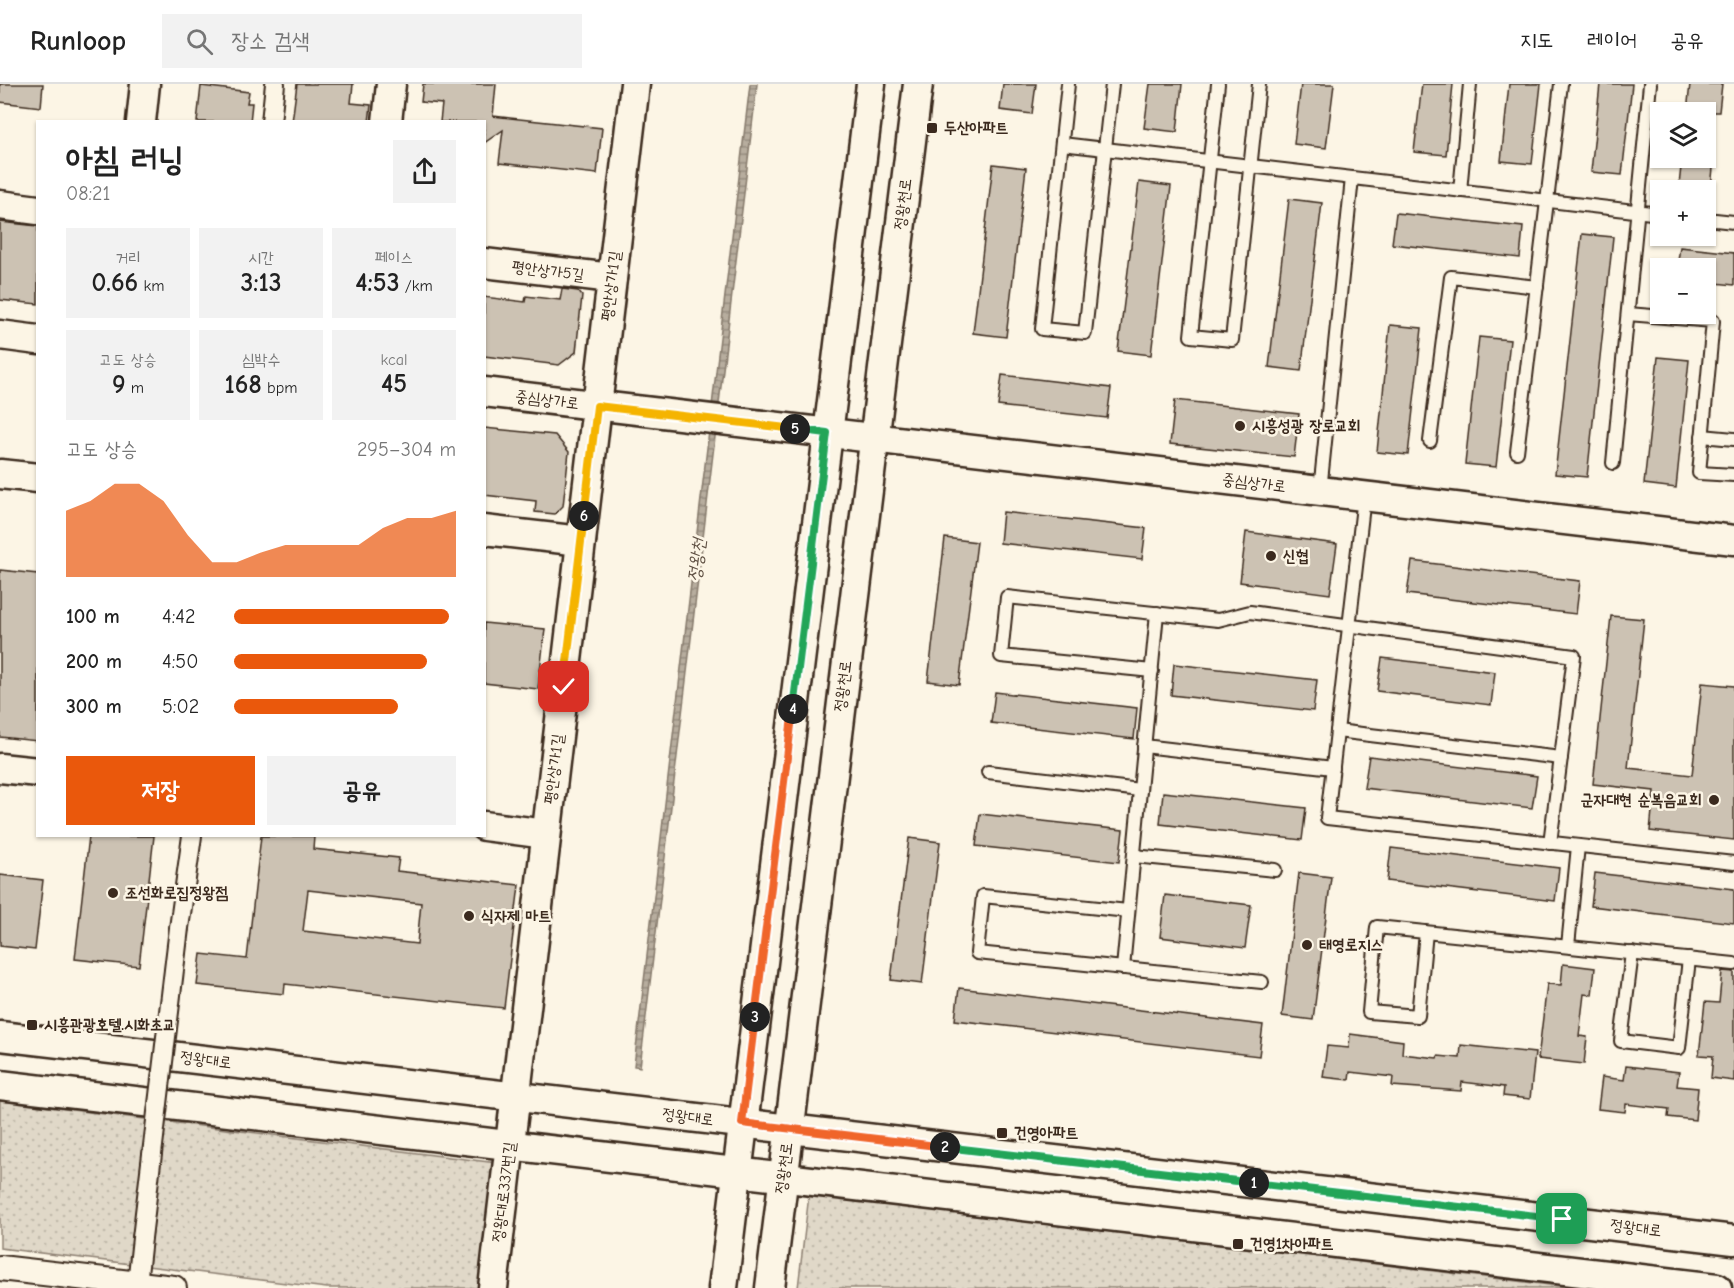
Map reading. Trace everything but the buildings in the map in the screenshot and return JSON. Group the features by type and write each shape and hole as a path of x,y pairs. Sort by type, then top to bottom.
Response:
{"street":[{"path":"141,120 145,84"},
{"path":"271,120 275,84"},
{"path":"387,120 391,84"},
{"name":"평안상가1길","path":"516,1096 634,84"},
{"path":"723,1288 871,84"},
{"name":"정왕천로","path":"770,1288 918,84"},
{"path":"0,205 36,210"},
{"name":"평안상가5길","path":"486,263 612,278"},
{"path":"0,335 36,339"},
{"name":"중심상가로","path":"486,392 1734,540"},
{"path":"0,474 36,478"},
{"path":"486,530 581,541"},
{"path":"0,768 36,772"},
{"path":"486,826 546,834"},
{"path":"126,1285 142,1238 192,837"},
{"name":"정왕대로","path":"0,1036 1734,1240"},
{"path":"0,1085 1717,1288"},
{"name":"정왕대로337번길","path":"493,1288 516,1096"},
{"path":"1,1275 174,1288"}],"lane":[{"path":"1068,84 1042,329 1085,333 1112,84"},
{"path":"1218,84 1191,336 1232,340 1259,84"},
{"path":"1460,191 1470,84"},
{"path":"1517,452 1561,84"},
{"path":"1613,463 1650,84"},
{"path":"1062,144 1650,213"},
{"path":"1320,491 1352,178"},
{"path":"1716,220 1734,222"},
{"path":"1430,441 1451,277 1537,287"},
{"path":"1628,314 1713,321 1699,473 1734,476"},
{"path":"1702,436 1734,439"},
{"path":"1364,496 1327,818 1734,863"},
{"path":"1152,671 1001,656 1007,597 1218,620 1250,612 1320,620 1349,628 1574,656 1550,843"},
{"path":"1123,968 1157,613"},
{"path":"1337,731 1561,758"},
{"path":"1144,746 1333,768"},
{"path":"988,772 1140,790"},
{"path":"1568,946 1578,846"},
{"path":"1134,856 1275,870"},
{"path":"1128,912 983,896 977,953 1262,982"},
{"path":"1426,932 1418,1016 1369,1012 1377,927 1568,946 1734,964"},
{"path":"1632,953 1621,1041 1679,1048 1689,959"}],"shaded area":[{"path":"0,1101 497,1163 481,1288 327,1288 0,1248"},
{"path":"809,1195 1574,1288 798,1288"}],"water":[{"name":"정왕천","path":"750,84 757,84 640,1067 634,1066"}],"place":[{"name":"두산아파트","path":"932,128"},
{"name":"시흥성광 장로교회","path":"1240,426"},
{"name":"신협","path":"1271,556"},
{"name":"군자대현 순복음교회","path":"1714,800"},
{"name":"조선화로집정왕점","path":"113,893"},
{"name":"식자제 마트","path":"469,916"},
{"name":"태영로지스","path":"1307,945"},
{"name":"시흥관광호텔.시화초교","path":"32,1025"},
{"name":"건영아파트","path":"1002,1133"},
{"name":"건영1차아파트","path":"1238,1244"}],"route":[{"path":"564,687 597,406 827,433 742,1123 1562,1219"}]}
